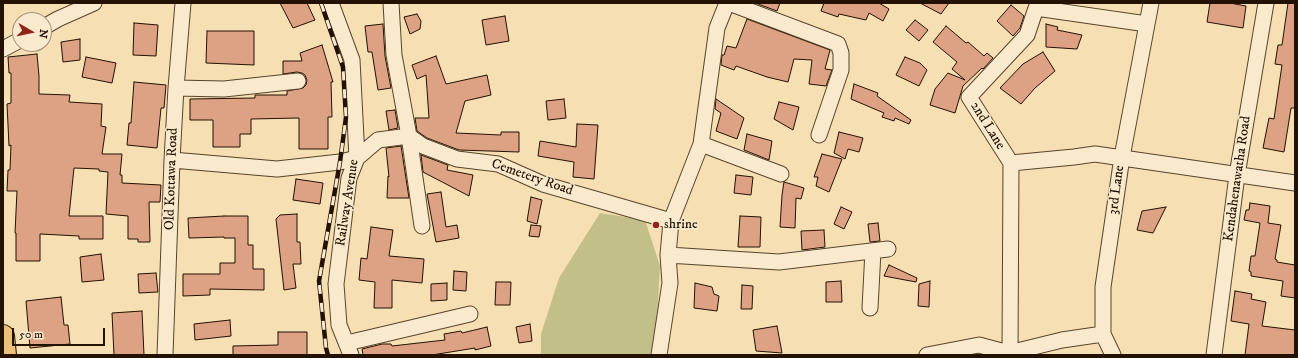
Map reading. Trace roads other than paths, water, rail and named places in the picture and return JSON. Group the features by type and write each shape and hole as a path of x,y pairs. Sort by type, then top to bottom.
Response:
{"highway":[{"path":"3,336 5,355"}],"street":[{"path":"52,22 94,3"},
{"name":"Old Kottawa Road","path":"165,355 172,160 183,3"},
{"name":"Railway Avenue","path":"331,3 352,60 357,158 349,178 336,284 339,325 349,349"},
{"path":"659,355 670,283 668,255 671,220 701,144 717,28 728,3 838,44 841,52 841,70 819,135"},
{"name":"3rd Lane","path":"1113,355 1103,334 1103,287 1122,157 1151,3"},
{"name":"Kendahenawatha Road","path":"1214,355 1237,175 1266,3"},
{"path":"393,4 394,55 409,136 422,226"},
{"name":"2nd Lane","path":"1009,354 1011,163 970,97 1027,35 1036,5 1147,24"},
{"path":"3,49 12,44"},
{"path":"176,88 224,89 298,81"},
{"path":"172,160 277,169 340,162 357,158 378,140 409,136"},
{"name":"Cemetery Road","path":"409,136 423,146 457,159 498,164 543,184 671,220"},
{"path":"701,144 781,174"},
{"path":"1011,163 1095,154 1295,183"},
{"path":"668,255 779,262 881,250 870,308"},
{"path":"349,349 470,314"},
{"path":"927,355 979,345 1009,354 1062,340 1103,334"}],"railway":[{"path":"321,3 343,67 346,117 340,162 319,281 328,355"}],"place":[{"name":"shrine","path":"656,225"}]}
